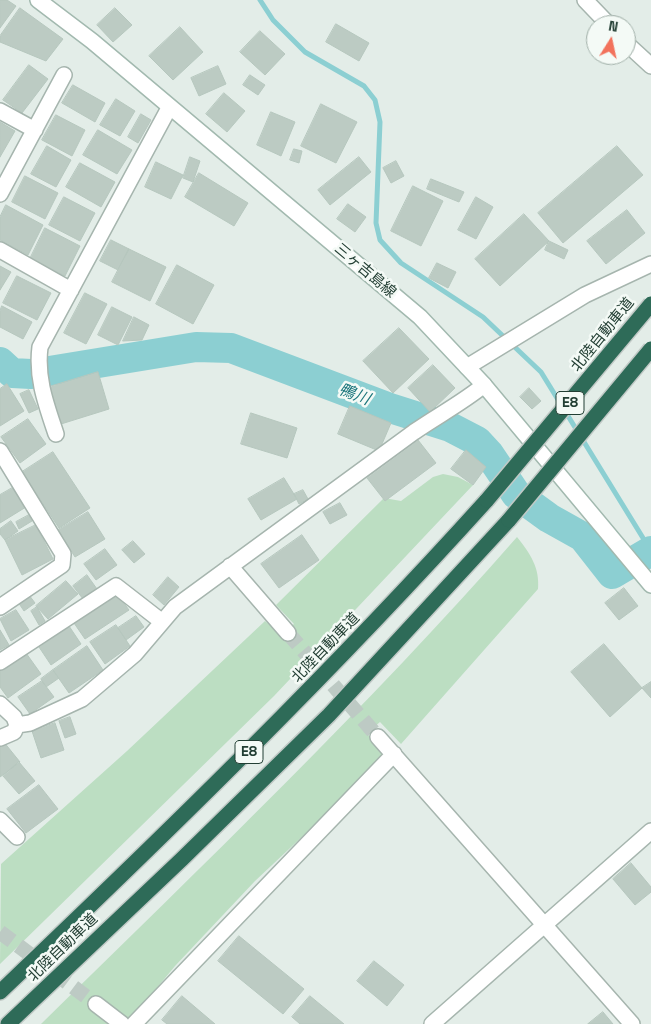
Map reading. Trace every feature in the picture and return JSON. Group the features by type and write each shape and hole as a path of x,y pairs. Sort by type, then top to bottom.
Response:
{"highway":[{"name":"北陸自動車道","path":"0,992 160,840 300,701 408,588 487,500 651,304"},
{"name":"北陸自動車道","path":"8,1024 329,715 509,520 651,349"},
{"path":"14,1024 52,983"}],"street":[{"name":"三ヶ吉島線","path":"38,0 92,41 169,108 420,317 484,385 651,585"},
{"path":"585,0 599,15"},
{"path":"636,52 651,66"},
{"path":"0,194 64,75"},
{"path":"56,434 40,387 38,362 40,347 169,108"},
{"path":"0,111 35,130"},
{"path":"0,250 71,290"},
{"path":"467,367 585,296 651,264"},
{"path":"17,725 30,723 82,699 135,654 161,621 175,607 428,422 442,412 461,404 484,385"},
{"path":"0,452 63,554 62,564 2,601"},
{"path":"230,566 288,633"},
{"path":"0,662 116,586 161,621"},
{"path":"0,704 14,717 17,725 14,732 0,738"},
{"path":"378,737 632,1024"},
{"path":"134,1024 394,754"},
{"path":"0,820 17,837"},
{"path":"432,1024 544,923 651,831"},
{"path":"96,1004 122,1024"}],"green space":[{"path":"443,474 458,477 473,485 274,696 0,964 1,864 127,751 265,621 281,634 294,624 276,605 384,498 401,501 433,477"},
{"path":"517,537 536,568 538,589 401,744 380,722 367,733 386,758 255,881 175,966 127,1024 41,1024 284,785 402,663"}],"building":[{"path":"0,0 7,0 16,6 0,28"},
{"path":"20,8 63,39 46,61 0,42 0,36"},
{"path":"115,8 132,25 113,42 97,25"},
{"path":"336,24 369,43 359,61 326,42"},
{"path":"180,27 203,52 173,80 149,56"},
{"path":"260,31 285,54 265,75 240,52"},
{"path":"29,65 48,79 22,113 3,100"},
{"path":"218,66 226,84 199,96 191,78"},
{"path":"250,75 265,85 258,95 243,85"},
{"path":"73,85 105,103 95,122 62,103"},
{"path":"224,93 245,111 227,132 206,114"},
{"path":"116,99 135,111 120,136 100,125"},
{"path":"321,104 357,122 336,163 301,146"},
{"path":"271,112 295,122 281,156 257,145"},
{"path":"141,114 151,120 138,143 128,137"},
{"path":"56,115 85,130 72,156 42,140"},
{"path":"0,122 15,131 0,157"},
{"path":"98,130 132,150 117,174 83,155"},
{"path":"47,146 71,160 56,187 31,174"},
{"path":"617,146 643,175 563,243 538,213"},
{"path":"294,149 302,151 299,163 290,160"},
{"path":"190,157 200,161 193,182 183,178"},
{"path":"359,157 371,172 330,205 318,190"},
{"path":"396,161 404,176 391,183 383,168"},
{"path":"156,162 183,175 171,199 145,187"},
{"path":"80,163 115,182 101,207 66,187"},
{"path":"199,173 248,203 234,226 185,197"},
{"path":"25,176 58,193 45,219 12,202"},
{"path":"431,179 464,192 459,202 427,189"},
{"path":"413,186 443,201 421,246 391,231"},
{"path":"64,197 95,213 80,241 49,225"},
{"path":"476,197 493,207 476,239 458,230"},
{"path":"348,204 366,217 355,232 337,219"},
{"path":"6,205 43,225 28,255 0,240 0,217"},
{"path":"627,210 645,233 606,264 587,241"},
{"path":"524,214 549,241 500,286 475,259"},
{"path":"45,228 80,246 65,276 30,259"},
{"path":"111,240 129,249 118,270 100,261"},
{"path":"549,241 568,250 564,259 545,250"},
{"path":"129,249 166,267 150,301 112,282"},
{"path":"437,263 456,272 448,288 429,278"},
{"path":"177,265 214,285 193,324 156,304"},
{"path":"0,266 11,272 0,290"},
{"path":"17,276 51,293 37,320 3,303"},
{"path":"85,293 107,304 86,344 64,333"},
{"path":"2,306 32,322 23,339 0,327 0,311"},
{"path":"112,307 132,317 118,345 98,335"},
{"path":"134,317 149,325 142,340 123,341"},
{"path":"399,328 429,359 393,393 363,361"},
{"path":"433,365 455,388 430,412 408,388"},
{"path":"98,372 109,409 61,424 49,387"},
{"path":"7,384 24,411 0,426 0,389"},
{"path":"529,388 541,401 532,409 520,397"},
{"path":"29,390 38,409 29,413 20,394"},
{"path":"350,406 391,423 379,451 338,434"},
{"path":"251,413 297,428 287,458 241,444"},
{"path":"28,419 46,444 20,463 1,437"},
{"path":"418,440 436,463 385,501 367,478"},
{"path":"466,450 486,467 473,485 451,469"},
{"path":"53,452 90,508 59,528 22,472"},
{"path":"284,478 297,499 261,520 248,499"},
{"path":"14,487 26,507 0,523 0,495"},
{"path":"303,490 308,499 299,504 294,494"},
{"path":"340,503 347,515 330,524 323,512"},
{"path":"88,512 105,539 75,557 58,530"},
{"path":"29,515 32,521 19,529 16,522"},
{"path":"11,521 18,531 5,540 0,534 0,529"},
{"path":"36,525 53,559 22,575 5,540"},
{"path":"302,535 319,560 279,588 261,564"},
{"path":"133,541 145,554 134,563 122,550"},
{"path":"105,549 117,565 96,580 84,564"},
{"path":"87,575 97,589 83,599 73,586"},
{"path":"168,577 179,587 164,605 153,595"},
{"path":"66,581 78,594 48,619 36,606"},
{"path":"624,588 638,606 619,620 605,603"},
{"path":"117,594 129,610 85,639 74,623"},
{"path":"29,595 35,603 24,611 18,602"},
{"path":"37,607 45,621 39,625 31,611"},
{"path":"16,610 29,630 11,641 0,619"},
{"path":"136,616 144,627 126,640 118,628"},
{"path":"116,625 130,646 105,664 90,642"},
{"path":"69,626 81,644 51,665 39,647"},
{"path":"0,630 9,645 0,650"},
{"path":"604,644 642,688 610,717 571,672"},
{"path":"87,646 103,670 69,693 53,670"},
{"path":"26,653 41,674 8,698 0,687 0,671"},
{"path":"53,670 59,678 46,687 41,679"},
{"path":"42,681 54,697 30,714 18,697"},
{"path":"651,682 651,698 642,688"},
{"path":"70,717 76,734 65,738 59,721"},
{"path":"55,723 64,750 41,758 32,731"},
{"path":"3,741 20,762 0,777 0,743"},
{"path":"19,762 35,781 19,794 3,776"},
{"path":"39,785 58,809 26,833 7,809"},
{"path":"631,863 651,887 651,892 635,905 613,879"},
{"path":"239,936 304,989 283,1014 218,961"},
{"path":"374,961 404,985 387,1006 357,981"},
{"path":"182,996 215,1024 167,1024 162,1020"},
{"path":"310,996 344,1024 300,1024 292,1017"},
{"path":"603,1012 613,1024 588,1024"}],"waterway":[{"path":"260,0 273,20 305,52 364,86 375,100 380,122 376,223 380,240 401,263 483,317 541,372 651,551"},
{"name":"鴨川","path":"0,362 12,373 31,374 196,347 231,348 390,408 450,427 477,441 489,454 516,494 549,518 583,537 612,574 651,551"}],"tunnel":[{"path":"288,633 378,737"},
{"path":"0,932 96,1004"}]}
